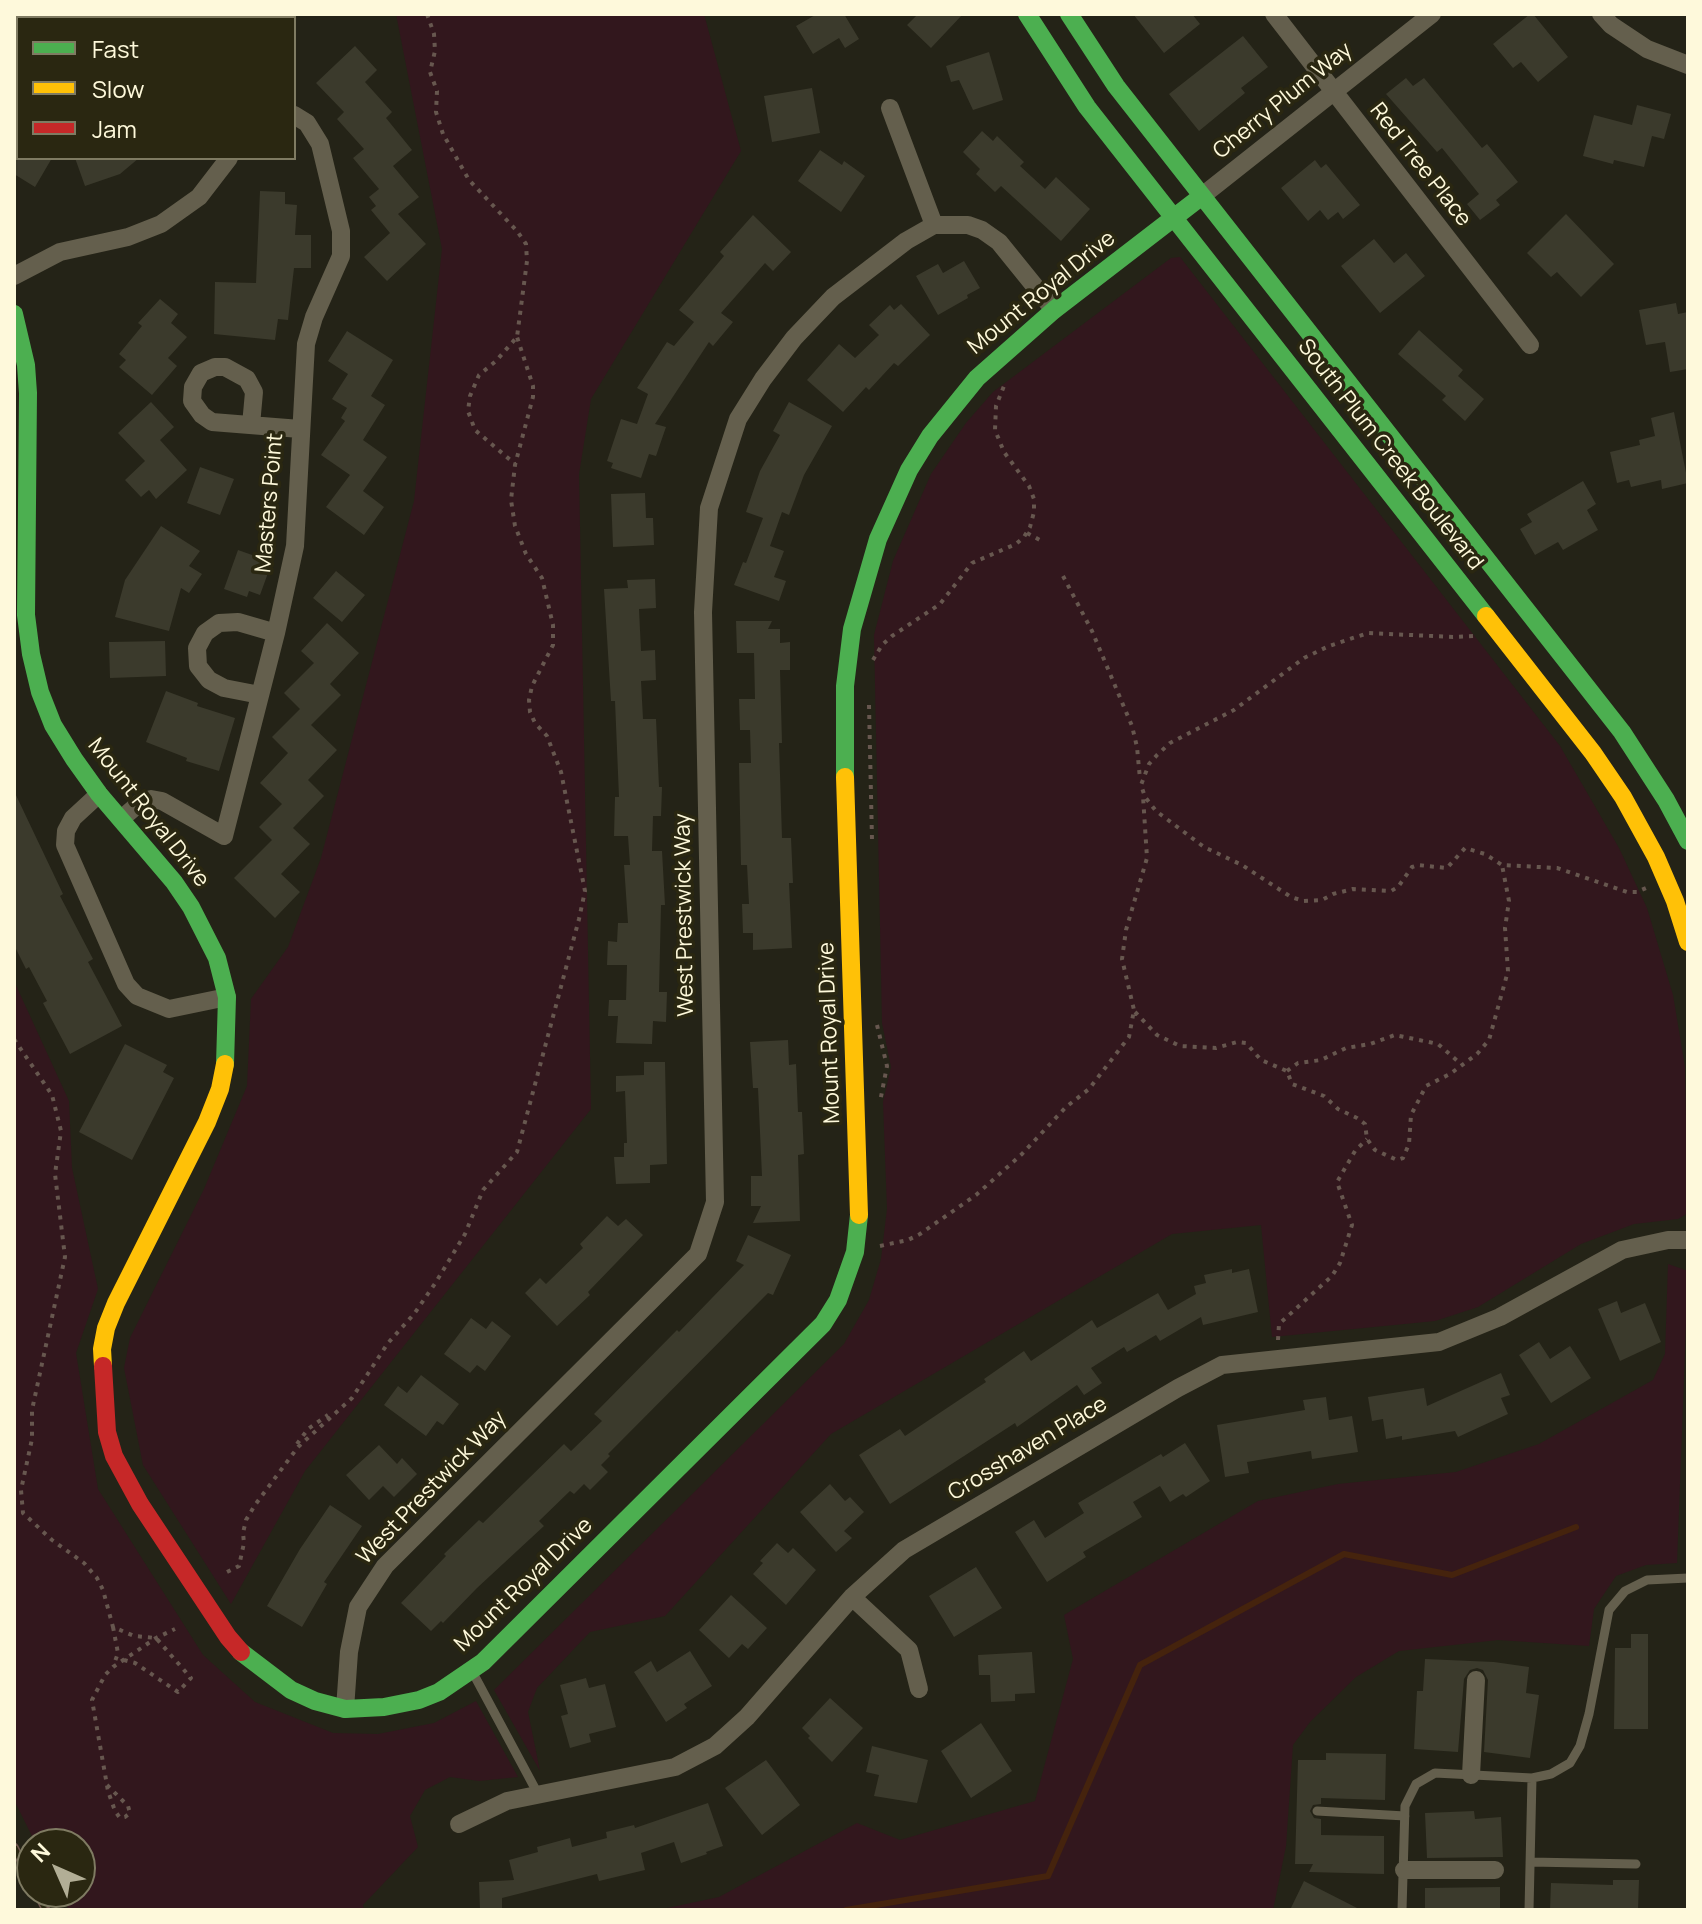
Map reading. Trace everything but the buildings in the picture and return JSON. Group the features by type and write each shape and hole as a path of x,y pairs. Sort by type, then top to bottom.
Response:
{"street":[{"name":"South Plum Creek Boulevard","path":"1027,14 1078,95 1593,753 1623,797 1682,898 1688,942"},
{"name":"South Plum Creek Boulevard","path":"1069,14 1116,86 1622,732 1666,800 1688,841"},
{"name":"Red Tree Place","path":"1274,14 1530,345"},
{"name":"Cherry Plum Way","path":"1202,196 1432,14"},
{"path":"1601,14 1611,25 1647,49 1688,65"},
{"path":"890,108 934,225 968,225 999,242 1054,310"},
{"name":"Masters Point","path":"121,819 141,802 151,799 162,801 224,836 276,633 295,546 306,344 314,317 341,256 341,231 320,144 307,123 296,116"},
{"path":"14,276 60,252 128,237 161,224 199,197 227,160"},
{"name":"Mount Royal Drive","path":"14,314 26,365 28,393 20,587 40,692 53,725 99,794 174,882 191,907 217,958 227,997 227,1055 220,1089 207,1122 106,1328 102,1349 107,1432 114,1456 140,1504 228,1637 246,1658 291,1690 315,1701 345,1709 384,1707 419,1700 439,1692 472,1670 823,1324 838,1300 855,1252 859,1221 845,686 852,629 878,539 909,470 930,436 977,378 1054,310 1202,196"},
{"name":"West Prestwick Way","path":"345,1709 349,1652 358,1607 385,1566 698,1254 715,1202 703,612 709,508 738,419 794,338 833,297 906,241 934,225"},
{"path":"251,425 300,429"},
{"path":"260,695 224,688 209,680 198,666 197,648 205,633 219,623 238,622 276,633"},
{"path":"99,794 73,818 66,831 65,845 126,984 137,996 169,1009 227,997"},
{"name":"Crosshaven Place","path":"459,1824 507,1801 675,1767 715,1746 747,1717 852,1597 904,1550 1222,1365 1439,1342 1500,1317 1622,1250 1668,1240 1688,1240"},
{"path":"852,1597 909,1650 919,1689"},
{"path":"1471,1775 1476,1680"},
{"path":"1404,1870 1495,1870"}],"lane":[{"path":"1402,1910 1405,1806 1416,1784 1435,1773 1532,1778 1551,1774 1570,1763 1580,1746 1609,1610 1625,1591 1647,1580 1688,1578"},
{"path":"472,1670 538,1795"},
{"path":"1529,1910 1532,1778"},
{"path":"1317,1811 1405,1816"},
{"path":"1530,1862 1636,1864"}],"path":[{"path":"227,1572 239,1566 246,1520 292,1454 352,1398 388,1343 414,1314 465,1234 483,1190 517,1152 585,891 561,772 547,736 530,712 532,686 553,645 553,625 542,578 526,554 515,526 511,500 515,465 533,397 533,386 517,337 527,261 526,244 469,180 443,134 436,112 437,91 430,72 435,51 434,34 427,14"},
{"path":"515,465 475,430 468,411 470,396 479,375 517,337"},
{"path":"871,665 882,645 940,604 972,563 1016,544 1027,533 1034,512 1034,499 1029,486 1004,452 993,421 999,393 1006,382"},
{"path":"1027,533 1040,540"},
{"path":"881,1234 880,1246 908,1240 964,1204 1022,1154 1066,1107 1089,1089 1121,1049 1133,1026 1134,1010 1122,959 1126,930 1147,858 1137,747 1132,726 1092,631 1063,576"},
{"path":"1479,635 1465,638 1368,633 1329,646 1304,658 1234,710 1170,743 1149,764 1141,785 1151,805 1204,847 1242,865 1291,897 1304,901 1322,900 1353,889 1391,891 1398,887 1412,867 1447,868 1465,848 1485,854 1502,865 1557,868 1627,892 1647,888"},
{"path":"869,694 872,844"},
{"path":"1134,1010 1157,1035 1180,1046 1216,1048 1237,1042 1246,1043 1261,1060 1287,1071 1292,1084 1324,1096 1338,1109 1365,1124 1367,1139 1375,1150 1397,1160 1403,1158 1409,1144 1411,1115 1426,1086 1450,1074 1477,1054 1489,1040 1508,971 1505,928 1509,901 1502,865"},
{"path":"876,1018 887,1066 879,1106"},
{"path":"1287,1071 1298,1063 1321,1060 1346,1048 1395,1035 1438,1044 1461,1064"},
{"path":"14,1039 52,1095 61,1131 55,1174 65,1257 32,1410 32,1439 21,1501 23,1513 84,1563 97,1578 103,1590 118,1653 113,1667"},
{"path":"1280,1359 1279,1324 1332,1276 1340,1263 1352,1225 1337,1182 1355,1151 1367,1139"},
{"path":"113,1627 134,1636 156,1638 191,1678 178,1692 135,1663 124,1660"},
{"path":"107,1785 128,1806 130,1813 125,1817 120,1818 115,1811 107,1785 92,1700 105,1675 113,1667 175,1629"}],"shaded area":[{"path":"396,14 704,14 741,151 591,399 579,474 591,1109 305,1471 231,1604 143,1465 124,1368 130,1338 204,1189 247,1086 251,999 288,947 321,858 414,501 442,249"},
{"path":"1180,257 1560,746 1619,848 1647,908 1673,995 1685,1067 1688,1213 1678,1219 1634,1224 1581,1244 1478,1307 1435,1321 1272,1337 1261,1225 1172,1234 831,1434 665,1616 590,1632 537,1688 528,1712 540,1771 494,1690 844,1344 869,1300 881,1259 887,1209 883,1102 891,1067 882,1023 874,635 893,561 931,474 966,423 993,392 1171,258"},
{"path":"14,981 69,1101 72,1168 98,1289 76,1353 98,1489 203,1655 255,1702 333,1733 378,1734 434,1723 476,1701 518,1777 479,1781 450,1777 425,1790 410,1816 418,1847 363,1905 364,1910 69,1910 96,1908 96,1828 28,1828 14,1800"},
{"path":"1668,1264 1688,1271 1677,1563 1646,1565 1616,1576 1594,1609 1589,1646 1498,1640 1399,1651 1356,1677 1310,1722 1293,1745 1286,1846 1273,1910 658,1910 719,1897 857,1823 900,1840 1035,1801 1073,1659 1064,1615 1258,1501 1338,1484 1456,1472 1539,1444 1653,1380 1665,1354"}],"waterway":[{"path":"846,1910 1048,1876 1140,1665 1344,1554 1452,1575 1576,1527"}],"railway":[{"path":"14,1847 16,1851"}],"traffic: fast":[{"path":"1027,14 1087,107 1486,616"},
{"path":"1069,14 1116,86 1622,732 1666,800 1688,841"},
{"path":"845,777 845,686 852,629 878,539 909,470 930,436 977,378 1054,310 1202,196"},
{"path":"14,314 26,365 28,393 26,615 40,692 53,725 74,759 99,794 174,882 191,907 217,958 227,997 225,1064"},
{"path":"241,1652 291,1690 315,1701 345,1709 384,1707 419,1700 439,1692 483,1662 823,1324 838,1300 855,1252 859,1215"}],"traffic: slow":[{"path":"1486,616 1593,753 1623,797 1656,857 1688,942"},
{"path":"845,777 859,1215"},
{"path":"103,1366 106,1328 116,1303 207,1122 220,1089 225,1064"}],"traffic: jam":[{"path":"103,1366 107,1432 114,1456 140,1504 241,1652"}]}
